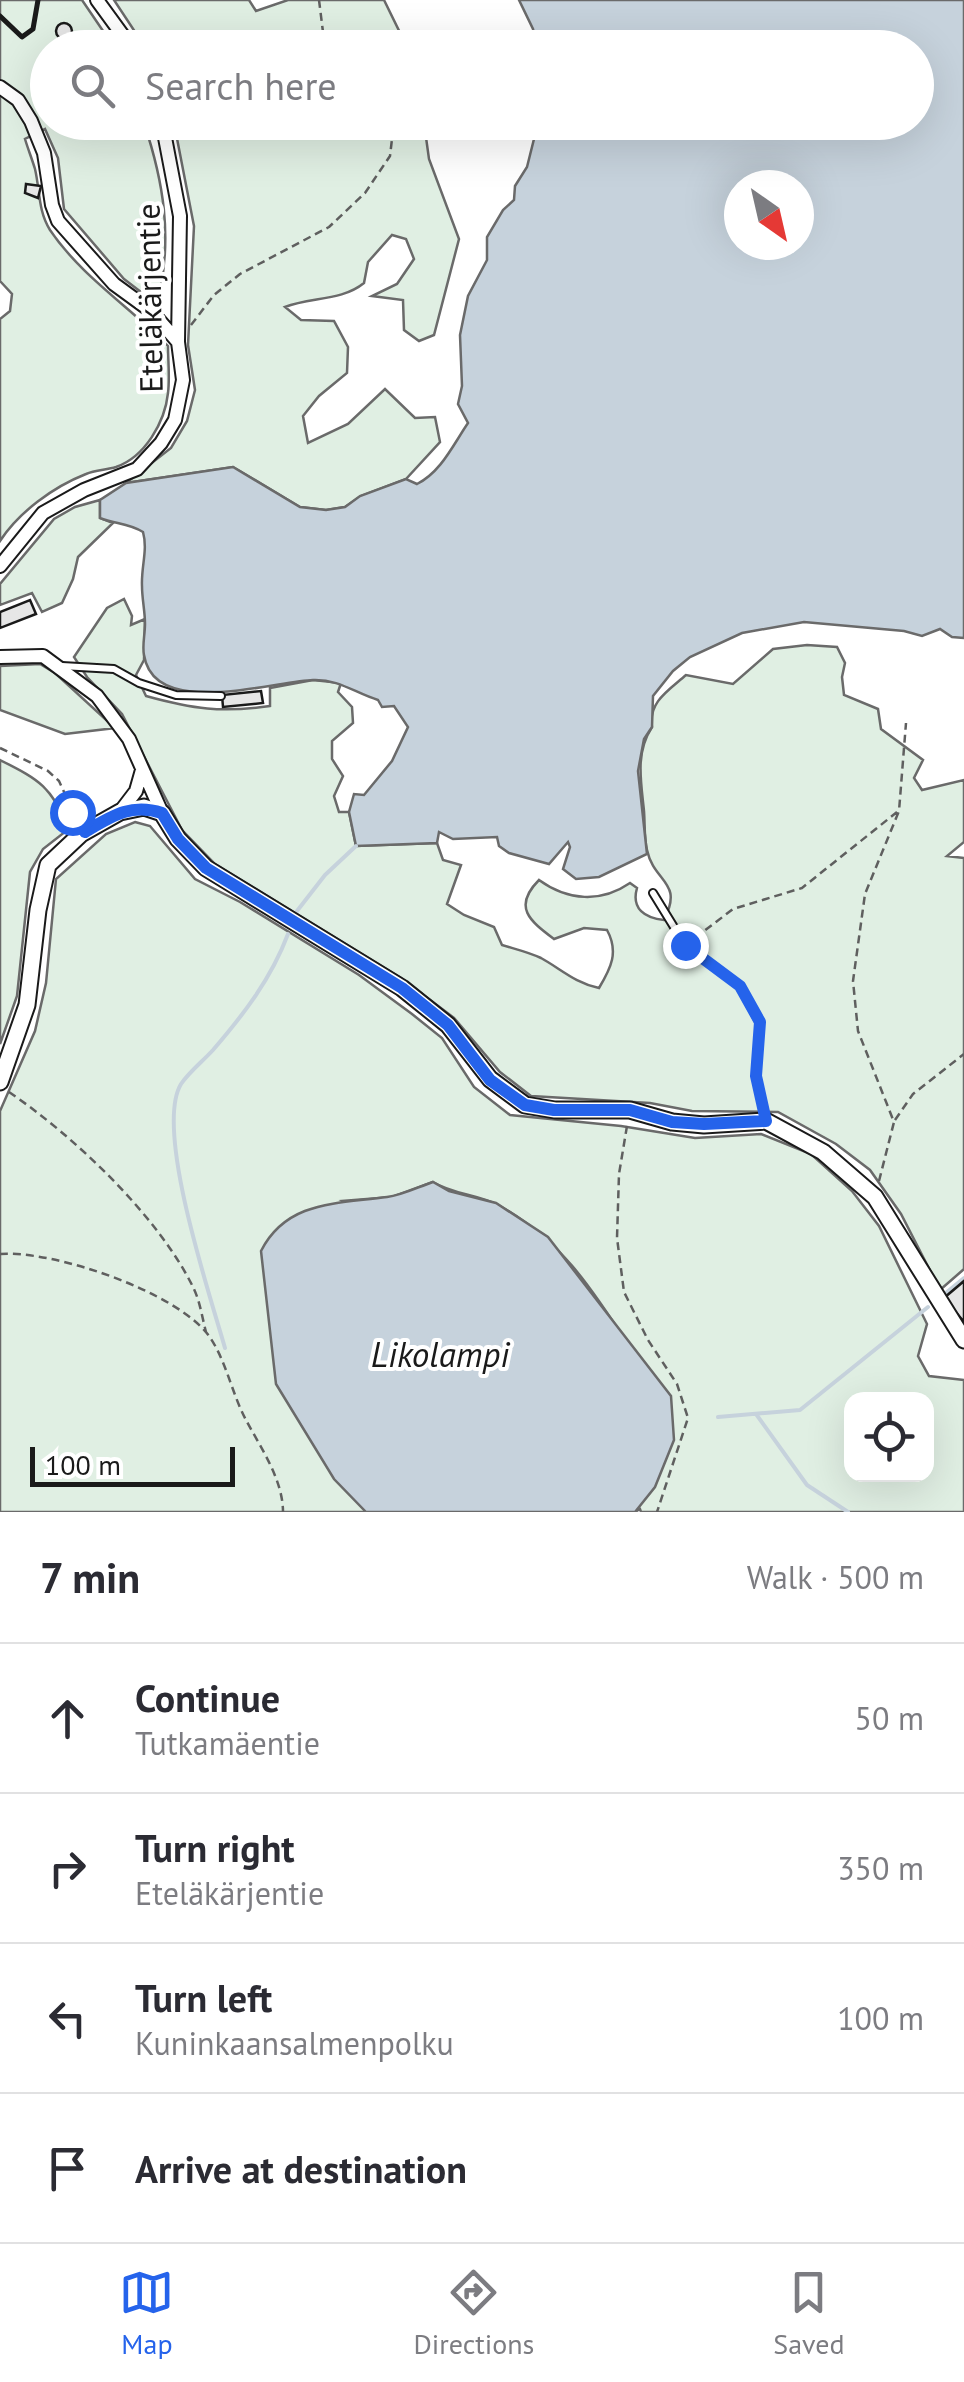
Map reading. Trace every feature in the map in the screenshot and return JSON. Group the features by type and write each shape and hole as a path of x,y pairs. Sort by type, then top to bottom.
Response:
{"street":[{"path":"96,0 118,30"},
{"path":"0,87 18,100 30,119"},
{"path":"39,140 58,221 114,284 151,311 178,342"},
{"name":"Eteläkärjentie","path":"0,566 43,512 136,468 162,443 180,402 180,216 165,140"},
{"path":"0,657 43,656 60,666 110,709 129,739 162,813 178,839 206,868 402,988 448,1025 490,1080 525,1105 554,1110 630,1110 672,1122 766,1121 823,1152 875,1197 964,1340"},
{"path":"120,812 136,791 142,770"},
{"path":"0,1084 27,1005 39,900 48,864 85,832 120,812 144,807 162,813"}],"lane":[{"path":"60,666 114,669 139,683 176,695 221,696"},
{"path":"653,893 685,945 740,986 760,1022 756,1076 766,1121"}],"path":[{"path":"318,0 324,30"},
{"path":"178,342 214,295 240,274 329,226 365,193 390,156 392,140"},
{"path":"894,1122 858,1030 853,981 865,894 899,811 906,723"},
{"path":"0,748 48,771 59,781 85,832"},
{"path":"685,945 733,909 802,888 899,811"},
{"path":"875,1197 894,1122 913,1094 964,1054"},
{"path":"0,1084 51,1121 166,1241 195,1291 206,1332"},
{"path":"630,1110 619,1174 617,1238 624,1292 648,1340 677,1384 688,1418 657,1512"},
{"path":"0,1254 47,1257 103,1273 188,1314 216,1346 235,1398 275,1477 284,1512"}],"green space":[{"path":"0,0 82,0 102,30 30,30 30,136 25,139 50,230 91,277 168,346 168,393 152,437 136,455 49,493 27,510 0,541 0,319 10,311 12,294 0,281"},
{"path":"114,0 249,0 256,11 288,0 384,0 399,30 134,30"},
{"path":"50,140 149,140 164,210 165,253 159,298 150,299 124,279 64,209 58,158"},
{"path":"177,140 426,140 429,159 459,239 434,335 419,341 404,330 403,300 372,296 397,284 414,259 406,239 392,235 368,262 364,283 346,293 285,307 301,320 334,321 348,347 347,373 319,396 303,416 308,443 348,424 385,389 415,418 435,417 440,442 406,479 361,496 345,507 326,510 300,507 233,467 126,483 171,448 187,421 195,390 188,345 194,226"},
{"path":"100,500 100,518 113,523 78,557 62,603 42,612 32,593 0,605 0,584 54,519 75,507"},
{"path":"124,599 132,616 131,625 145,619 144,660 136,675 146,696 193,707 237,709 270,706 270,688 313,680 341,683 338,692 352,707 353,723 332,741 332,759 343,776 334,796 339,812 349,812 356,846 437,843 443,860 461,865 447,904 494,927 502,945 541,958 575,979 599,988 612,960 607,930 584,928 554,939 527,913 527,898 539,880 561,892 584,897 608,894 630,883 637,888 636,902 641,911 664,920 671,897 647,850 641,778 643,747 657,704 686,675 733,684 773,649 837,647 845,663 844,695 878,709 881,729 923,760 914,778 922,790 964,780 964,842 947,856 964,858 964,1269 940,1290 901,1214 870,1170 836,1144 778,1112 692,1111 650,1103 531,1096 500,1072 454,1018 401,978 215,864 182,830 122,714 74,657 107,608"},
{"path":"40,664 115,728 65,734 0,710 0,666"},
{"path":"0,760 43,786 70,828 43,849 30,872 17,996 0,1044"},
{"path":"135,822 150,826 195,879 359,975 442,1038 474,1087 510,1115 695,1138 761,1134 811,1154 852,1191 879,1226 927,1324 918,1356 929,1376 964,1380 964,1512 0,1512 0,1111 35,1031 46,983 56,879 106,834","holes":["433,1182 492,1202 540,1233 587,1284 627,1343 343,1201 392,1197"]}],"water":[{"path":"519,0 964,0 964,638 952,637 940,629 922,636 804,622 742,633 690,657 653,696 652,727 644,739 638,771 647,854 599,877 576,879 563,869 568,842 549,864 509,853 499,846 497,837 453,839 439,832 437,843 356,846 349,812 354,794 364,795 392,761 408,727 394,706 382,707 378,700 322,680 192,692 169,686 153,675 143,647 143,532 100,518 100,500 126,483 233,467 300,507 326,510 345,507 360,496 406,479 417,484 425,479 446,457 468,423 458,404 462,386 460,335 468,296 487,260 487,237 514,200 515,186 527,167 534,140 934,140 934,30 533,30"},
{"name":"Likolampi","path":"433,1182 449,1191 496,1203 548,1237 671,1396 674,1440 655,1487 635,1512 366,1512 334,1479 276,1384 261,1251 272,1234 299,1213 393,1196"}],"building":[{"path":"64,23 71,30 57,30"},
{"path":"26,184 41,186 38,198 25,193"},
{"path":"30,600 36,614 0,628 0,612"},
{"path":"261,691 263,703 223,707 222,695"},
{"path":"964,1281 964,1322 944,1298"}],"waterway":[{"path":"297,911 325,875 356,846"},
{"path":"225,1348 187,1213 174,1137 175,1106 181,1084 256,995 288,934"},
{"path":"947,1292 964,1278"},
{"path":"718,1417 800,1410 928,1307"},
{"path":"756,1414 807,1485 848,1512"}],"wall":[{"path":"32,30 38,0"},
{"path":"0,16 22,37 30,31"}],"route":[{"path":"72,812 85,832 120,812 144,807 162,813 178,839 206,868 402,988 448,1025 490,1080 525,1105 554,1110 630,1110 672,1122 766,1121 756,1076 760,1022 740,986 685,945"}]}
